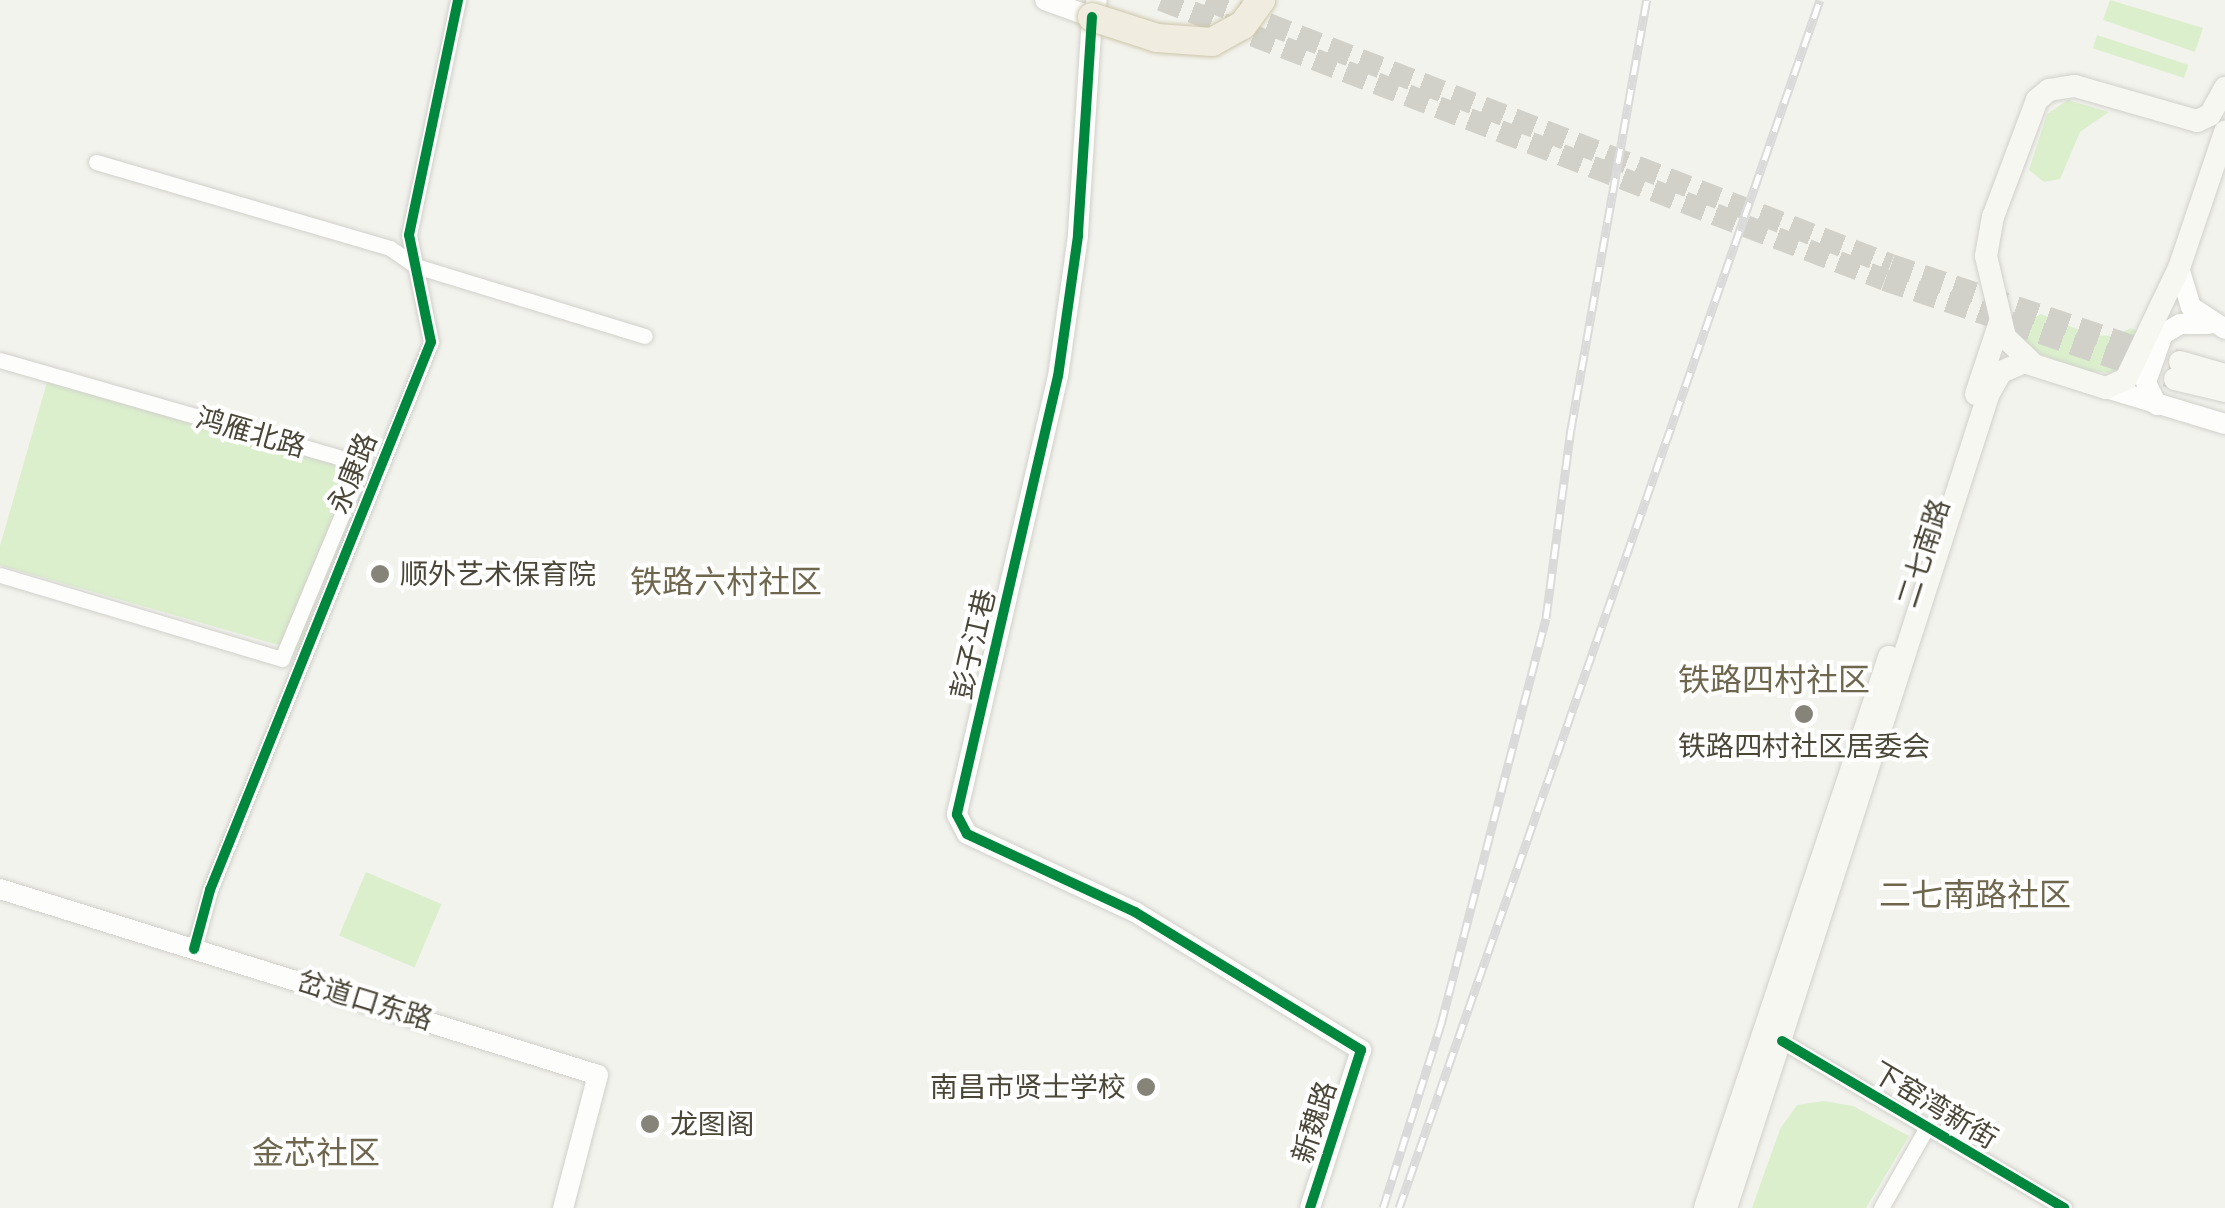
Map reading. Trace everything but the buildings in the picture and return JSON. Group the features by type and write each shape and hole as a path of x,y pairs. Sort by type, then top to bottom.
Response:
{"highway":[{"path":"1094,8 1157,38 1212,42 1244,25 1261,0"}],"main road":[{"name":"二七南路","path":"1704,1208 2000,322 1988,245 2036,100 2048,90 2075,86 2197,121 2210,115 2225,88"},
{"path":"2000,322 2012,348 2032,363 2106,388 2130,375 2179,268 2225,132"},
{"name":"二七南路","path":"1726,1208 1988,393 2001,372 2032,363"},
{"path":"2225,374 2178,371 2225,391"}],"street":[{"name":"永康路","path":"194,949 210,890 430,342 409,235 458,0"},
{"path":"1045,0 1094,8"},
{"name":"彭子江巷","path":"1094,8 1078,236 1058,376 957,815 967,834 1134,912 1361,1050"},
{"path":"96,162 390,248 416,266 646,336"},
{"path":"2179,268 2185,298 2217,326"},
{"path":"2157,405 2146,382 2164,334 2180,324 2217,326"},
{"name":"鸿雁北路","path":"0,360 364,464 282,658 0,576"},
{"path":"2106,388 2225,424"},
{"name":"岔道口东路","path":"0,889 598,1075 563,1208"},
{"name":"下窑湾新街","path":"1782,1042 2064,1208"},
{"name":"新魏路","path":"1310,1208 1361,1050"},
{"path":"1881,1208 1927,1127"}],"green space":[{"path":"2110,0 2203,28 2195,52 2103,20"},
{"path":"2097,35 2188,65 2184,78 2093,48"},
{"path":"2068,100 2109,112 2080,132 2060,179 2044,182 2029,170 2047,114"},
{"path":"2041,314 2091,335 2114,336 2131,328 2141,333 2131,365 2109,373 2087,371 2030,350 2017,340 2017,327"},
{"path":"47,382 353,470 301,651 0,565 0,546"},
{"path":"366,872 441,904 415,968 339,936"},
{"path":"1824,1101 1853,1106 1909,1136 1866,1208 1752,1208 1780,1129 1797,1105"}],"tunnel":[{"path":"1161,0 1885,280 2175,379"},
{"path":"1206,0 1891,265 2180,362"}],"railway":[{"path":"1383,1208 1441,1024 1546,618 1571,429 1647,0"},
{"path":"1399,1208 1820,0"}],"cycle path":[{"path":"194,949 210,890 431,342 409,235 458,0"},
{"path":"1092,17 1078,236 1058,376 957,815 967,834 1135,912 1361,1050 1310,1208"},
{"path":"1782,1041 2064,1208"}],"place":[{"name":"顺外艺术保育院","path":"380,574"},
{"name":"铁路四村社区居委会","path":"1804,714"},
{"name":"南昌市贤士学校","path":"1146,1087"},
{"name":"龙图阁","path":"650,1124"}],"district":[{"name":"铁路六村社区","path":"726,581"},
{"name":"铁路四村社区","path":"1774,679"},
{"name":"二七南路社区","path":"1975,894"},
{"name":"金芯社区","path":"316,1152"}]}
